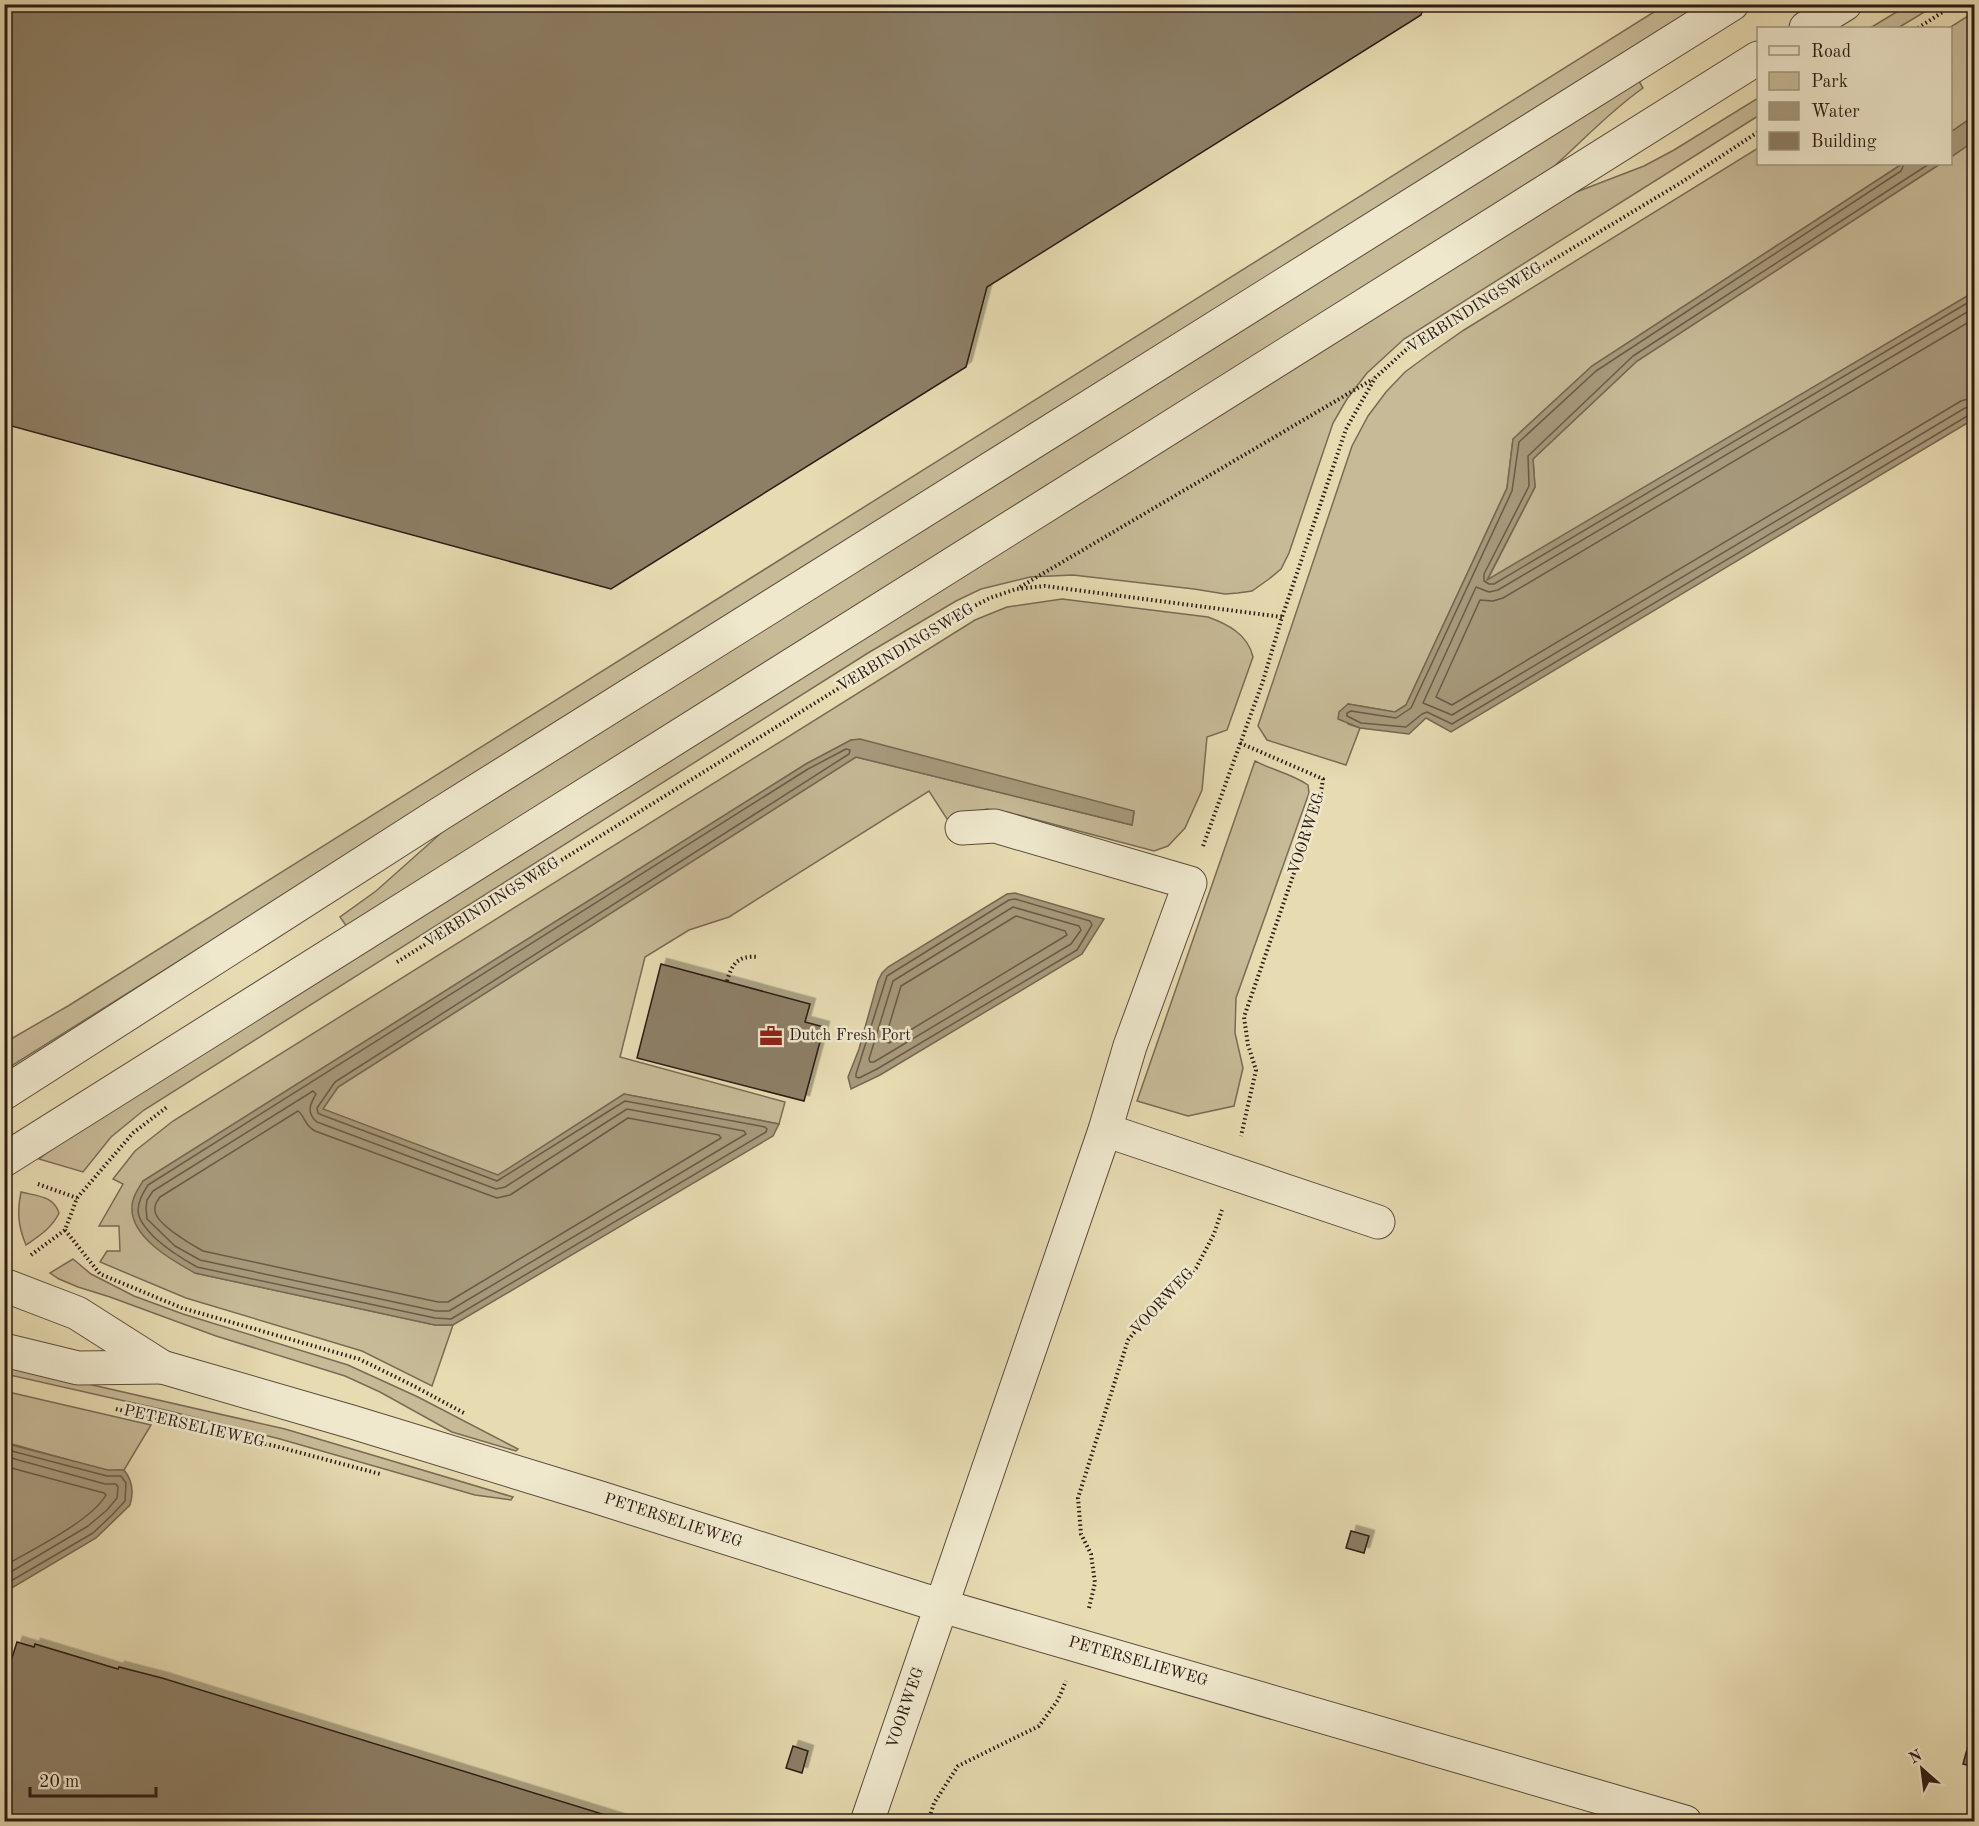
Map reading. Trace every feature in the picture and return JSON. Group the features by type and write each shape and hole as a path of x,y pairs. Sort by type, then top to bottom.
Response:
{"street":[{"path":"4,1093 438,815 1732,4"},
{"path":"1808,27 1845,4"},
{"path":"4,1160 1757,59"},
{"path":"962,828 995,826 1190,883"},
{"name":"VOORWEG","path":"867,1821 1105,1131 1130,1046 1190,883"},
{"path":"1105,1131 1378,1222"},
{"name":"PETERSELIEWEG","path":"4,1285 77,1313 162,1367 594,1496 942,1606 1685,1821"},
{"name":"PETERSELIEWEG","path":"4,1350 78,1368 162,1367"}],"path":[{"path":"1920,27 1955,4"},
{"name":"VERBINDINGSWEG","path":"392,966 957,615 990,598 1016,588 1045,586 1282,617 1346,429 1375,378 1409,347 1682,182 1757,133"},
{"path":"1016,588 1375,378"},
{"path":"1190,883 1263,681 1282,617"},
{"name":"VOORWEG","path":"928,1821 934,1803 958,1766 1039,1726 1059,1700 1080,1646 1095,1583 1091,1554 1081,1534 1078,1498 1128,1340 1157,1305 1196,1268 1214,1234 1233,1173 1256,1070 1248,1045 1244,1017 1320,798 1323,779 1240,743"},
{"path":"727,981 732,966 748,956 758,957"},
{"path":"27,1257 65,1230 77,1197 133,1133 170,1104"},
{"path":"65,1230 100,1274 182,1308 359,1359 470,1416"},
{"name":"PETERSELIEWEG","path":"116,1409 275,1446 390,1477"}],"green space":[{"path":"1665,5 1703,5 5,1070 4,1043 68,1006"},
{"path":"1908,5 1936,5 1900,27 1872,27"},
{"path":"1974,12 1974,116 1952,131 1952,27"},
{"path":"1636,76 1643,88 1616,109 1542,177 347,927 340,917 376,891 458,818"},
{"path":"1757,99 1757,117 1404,339 1367,373 1347,399 1333,423 1289,553 1281,569 1252,591 1225,594 1073,575 1030,577 981,589 956,601 868,653 144,1110 111,1137 83,1172 39,1159 65,1138 1566,196 1644,166"},
{"path":"1974,141 1974,292 1487,581 1535,487 1533,459 1637,361 1938,165 1952,165 1952,156"},
{"path":"1757,149 1757,165 1900,165 1592,366 1513,439 1507,488 1406,705 1395,712 1348,704 1348,724 1360,728 1346,765 1267,740 1258,726 1352,446 1368,416 1405,372 1464,330"},
{"path":"1062,599 1208,617 1236,631 1247,642 1253,657 1227,730 1207,737 1202,790 1185,828 1168,846 1154,851 1007,812 987,809 947,819 929,791 729,917 689,930 645,957 620,1057 785,1102 779,1124 624,1094 498,1176 322,1109 338,1087 856,757 1132,825 1134,812 851,740 806,764 143,1181 195,1273 435,1325 453,1325 432,1386 362,1351 186,1298 100,1262 107,1251 120,1251 119,1226 99,1226 123,1184 113,1179 135,1151 173,1121 975,620 1007,607"},
{"path":"1255,761 1302,781 1308,785 1309,793 1236,998 1235,1033 1243,1068 1234,1106 1188,1116 1137,1101"},
{"path":"21,1192 49,1200 57,1207 59,1213 49,1227 26,1245 19,1219"},
{"path":"73,1259 91,1274 134,1296 183,1314 348,1365 418,1397 518,1449 516,1451 452,1432 380,1392 345,1376 216,1336 78,1287 50,1273"},
{"path":"5,1365 285,1429 513,1497 511,1500 475,1495 280,1439 5,1374"},
{"path":"4,1391 151,1425 124,1470 108,1471 5,1442"}],"water":[{"path":"1974,116 1974,141 1952,156 1952,131"},
{"path":"1900,165 1938,165 1637,361 1533,459 1535,487 1487,580 1974,292 1974,419 1451,732 1426,718 1409,734 1360,728 1338,719 1339,712 1348,704 1395,712 1406,705 1507,488 1513,439 1592,366"},
{"path":"860,739 1134,811 1132,825 856,757 338,1087 323,1109 498,1175 624,1094 779,1124 773,1136 453,1325 435,1325 195,1273 154,1247 138,1228 133,1218 132,1204 143,1181 806,764 851,740"},
{"path":"1015,893 1104,919 1082,954 880,1075 851,1089 848,1077 882,973 888,967 1007,894"},
{"path":"4,1443 108,1470 124,1470 131,1482 132,1491 130,1505 96,1538 5,1592"}],"building":[{"path":"4,4 1424,4 1421,15 987,287 966,367 611,589 4,424"},
{"path":"661,964 810,1004 805,1022 824,1027 804,1101 637,1058"},
{"path":"1351,1531 1369,1536 1364,1553 1346,1548"},
{"path":"17,1642 34,1647 35,1644 118,1669 119,1667 162,1678 628,1822 4,1822 4,1683"},
{"path":"793,1746 808,1751 802,1773 786,1768"},
{"path":"1968,1746 1974,1748 1974,1767 1963,1764"}],"place":[{"name":"Dutch Fresh Port","path":"771,1036"}]}
